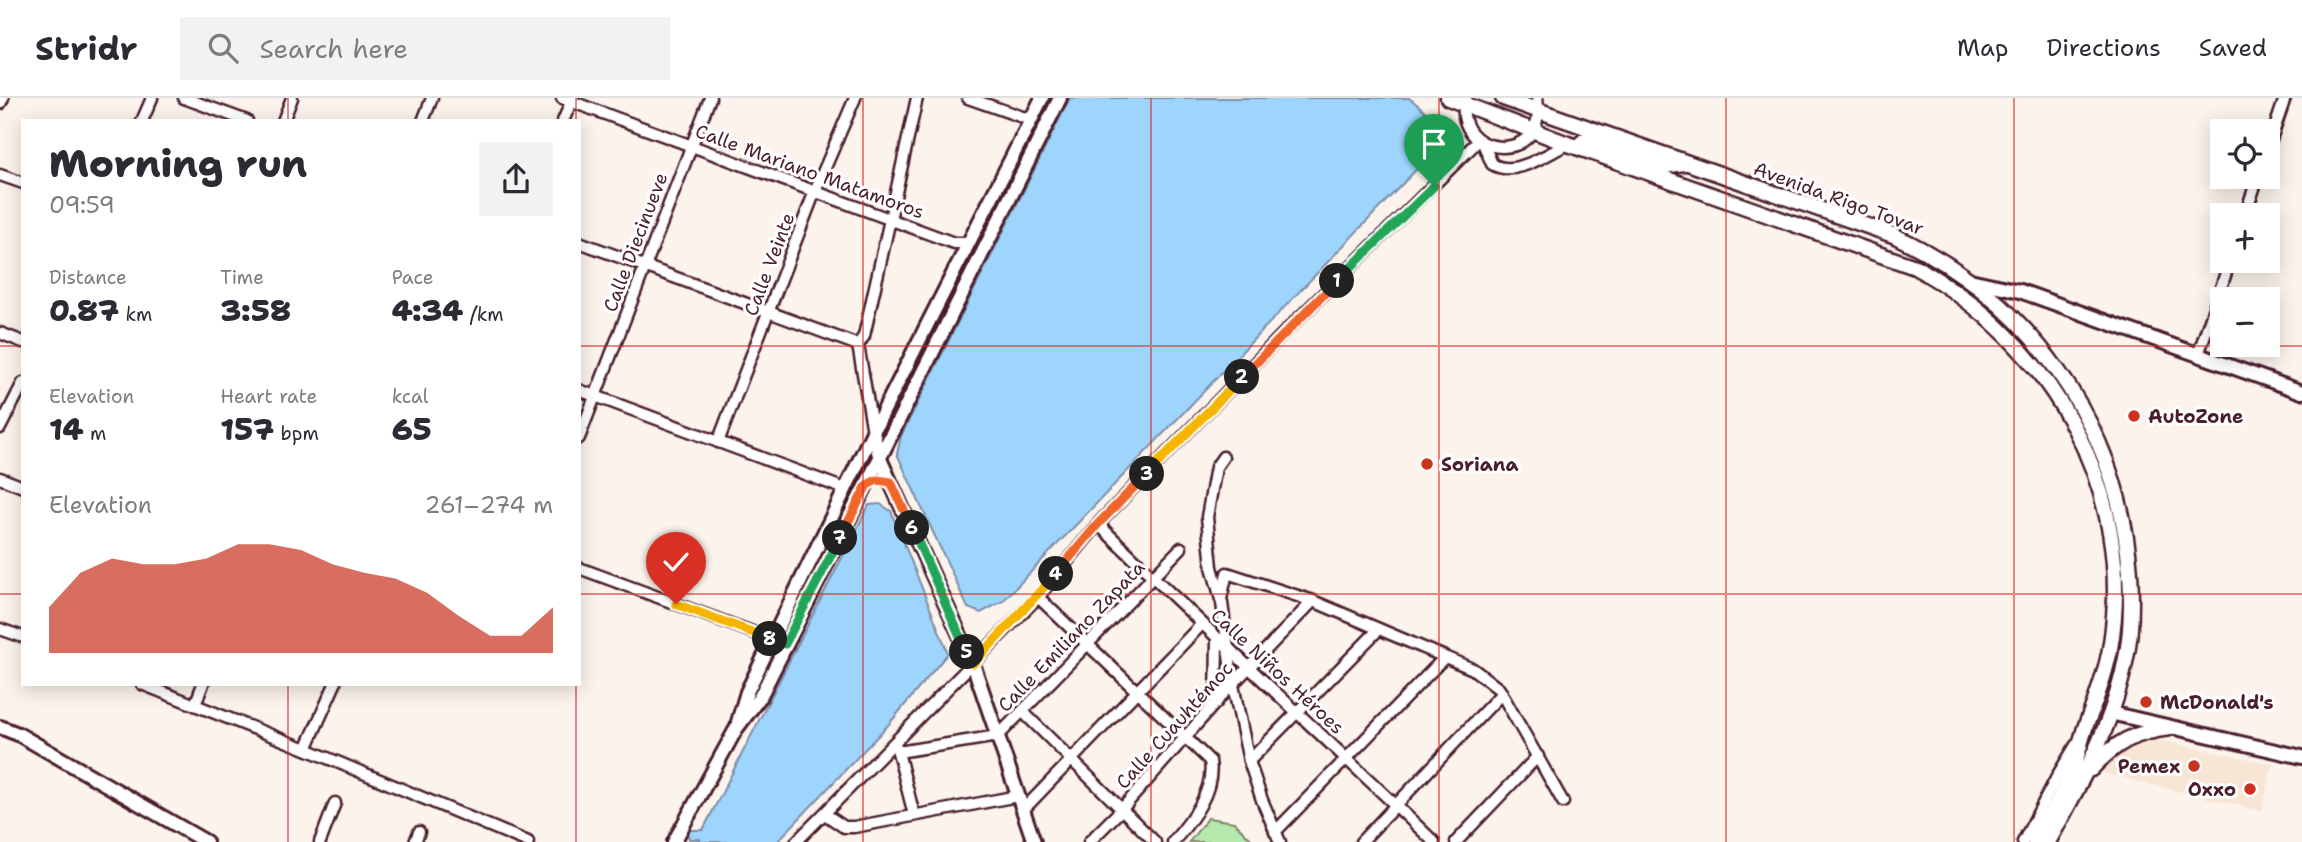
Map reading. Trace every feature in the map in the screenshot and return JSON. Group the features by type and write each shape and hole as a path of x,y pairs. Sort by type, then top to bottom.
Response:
{"highway":[{"name":"Avenida Rigo Tovar","path":"1448,98 1465,101 1534,131 1915,267 1934,277 1987,315 2018,346 2046,380 2068,416 2102,497 2115,582 2112,629 2105,673 2071,775 2035,842"},
{"name":"Avenida Rigo Tovar","path":"1503,98 1539,105 1770,193 1893,235 1942,260 1970,280 2016,319 2059,370 2092,429 2109,470 2125,533 2132,600 2126,662 2110,713 2082,778 2051,838"},
{"path":"1573,145 1588,138 1663,166 1689,162"},
{"path":"1762,212 1770,193"},
{"path":"2105,673 2104,694 2110,713"},
{"path":"2082,778 2113,747 2148,730 2170,728"}],"main road":[{"path":"736,729 747,692 772,639 1042,98"},
{"path":"674,842 736,729 760,697 1060,98"},
{"path":"1970,280 2020,291 2302,392"},
{"path":"873,432 880,459 973,664 1034,842"},
{"path":"867,485 877,480 891,482"},
{"path":"2110,713 2302,757"},
{"path":"0,727 18,734 206,842"}],"street":[{"path":"0,104 3,98"},
{"path":"143,119 152,98"},
{"path":"184,98 242,119"},
{"path":"284,119 292,98"},
{"path":"425,119 432,98"},
{"name":"Calle Diecinueve","path":"581,432 709,98"},
{"name":"Calle Veinte","path":"718,442 815,191 855,98"},
{"path":"873,432 858,345 864,335 917,98"},
{"path":"968,98 1031,120"},
{"path":"2278,119 2285,98"},
{"path":"564,119 569,99"},
{"name":"Calle Mariano Matamoros","path":"569,99 954,243 968,243"},
{"path":"1465,101 1464,112 1468,128 1481,141 1492,164 1504,169 1518,167 1573,145"},
{"path":"1481,141 1508,148 1527,139 1534,131 1539,105"},
{"path":"796,842 1038,597 1098,524 1285,332 1481,141"},
{"path":"0,175 21,182"},
{"path":"581,243 858,345"},
{"path":"2198,355 2226,273"},
{"path":"0,333 21,341"},
{"path":"0,428 21,387"},
{"path":"581,391 845,489"},
{"path":"1223,457 1216,467 1207,517 1212,567 1221,599 1233,685 1249,761 1278,837 1347,759 1444,658"},
{"path":"0,478 21,487"},
{"name":"Calle Niños Héroes","path":"1098,524 1201,625 1250,666 1434,842"},
{"name":"Calle Emiliano Zapata","path":"898,752 998,736 1181,548"},
{"path":"581,569 785,644"},
{"path":"1221,599 1227,573 1313,601 1473,669 1502,693 1563,802"},
{"path":"1038,597 1210,761 1212,776 1200,806 1173,842"},
{"name":"Calle Cuauhtémoc","path":"1089,842 1313,601"},
{"path":"1024,809 1201,625"},
{"path":"0,629 21,636"},
{"path":"1249,761 1378,630"},
{"path":"1216,703 1217,639"},
{"path":"147,686 306,748 528,842"},
{"path":"195,705 202,686"},
{"path":"306,748 334,686"},
{"path":"1361,842 1502,693"},
{"path":"1023,712 1155,842"},
{"name":"Avenida Rigo Tovar","path":"2023,842 2059,773 2084,733"},
{"path":"896,741 914,815"},
{"path":"1456,842 1538,756"},
{"path":"825,814 844,827 1018,796"},
{"path":"320,842 335,803"}],"shaded area":[{"path":"2154,739 2273,764 2262,811 2102,773 2117,754 2144,740"}],"green space":[{"path":"1208,818 1234,822 1254,842 1189,842"}],"water":[{"path":"1070,98 1409,98 1432,120 1435,133 1434,151 1003,601 981,613 968,608 897,454 901,436"},
{"path":"880,504 891,511 948,653 889,724 777,842 700,842 700,839 689,839 688,830 703,830 869,505"}],"place":[{"name":"AutoZone","path":"2134,416"},
{"name":"Soriana","path":"1427,464"},
{"name":"McDonald's","path":"2146,702"},
{"name":"Pemex","path":"2194,766"},
{"name":"Oxxo","path":"2250,789"}],"route":[{"path":"676,604 785,644 867,485 884,480 891,482 973,664 1038,597 1098,524 1285,332 1434,186"}]}
